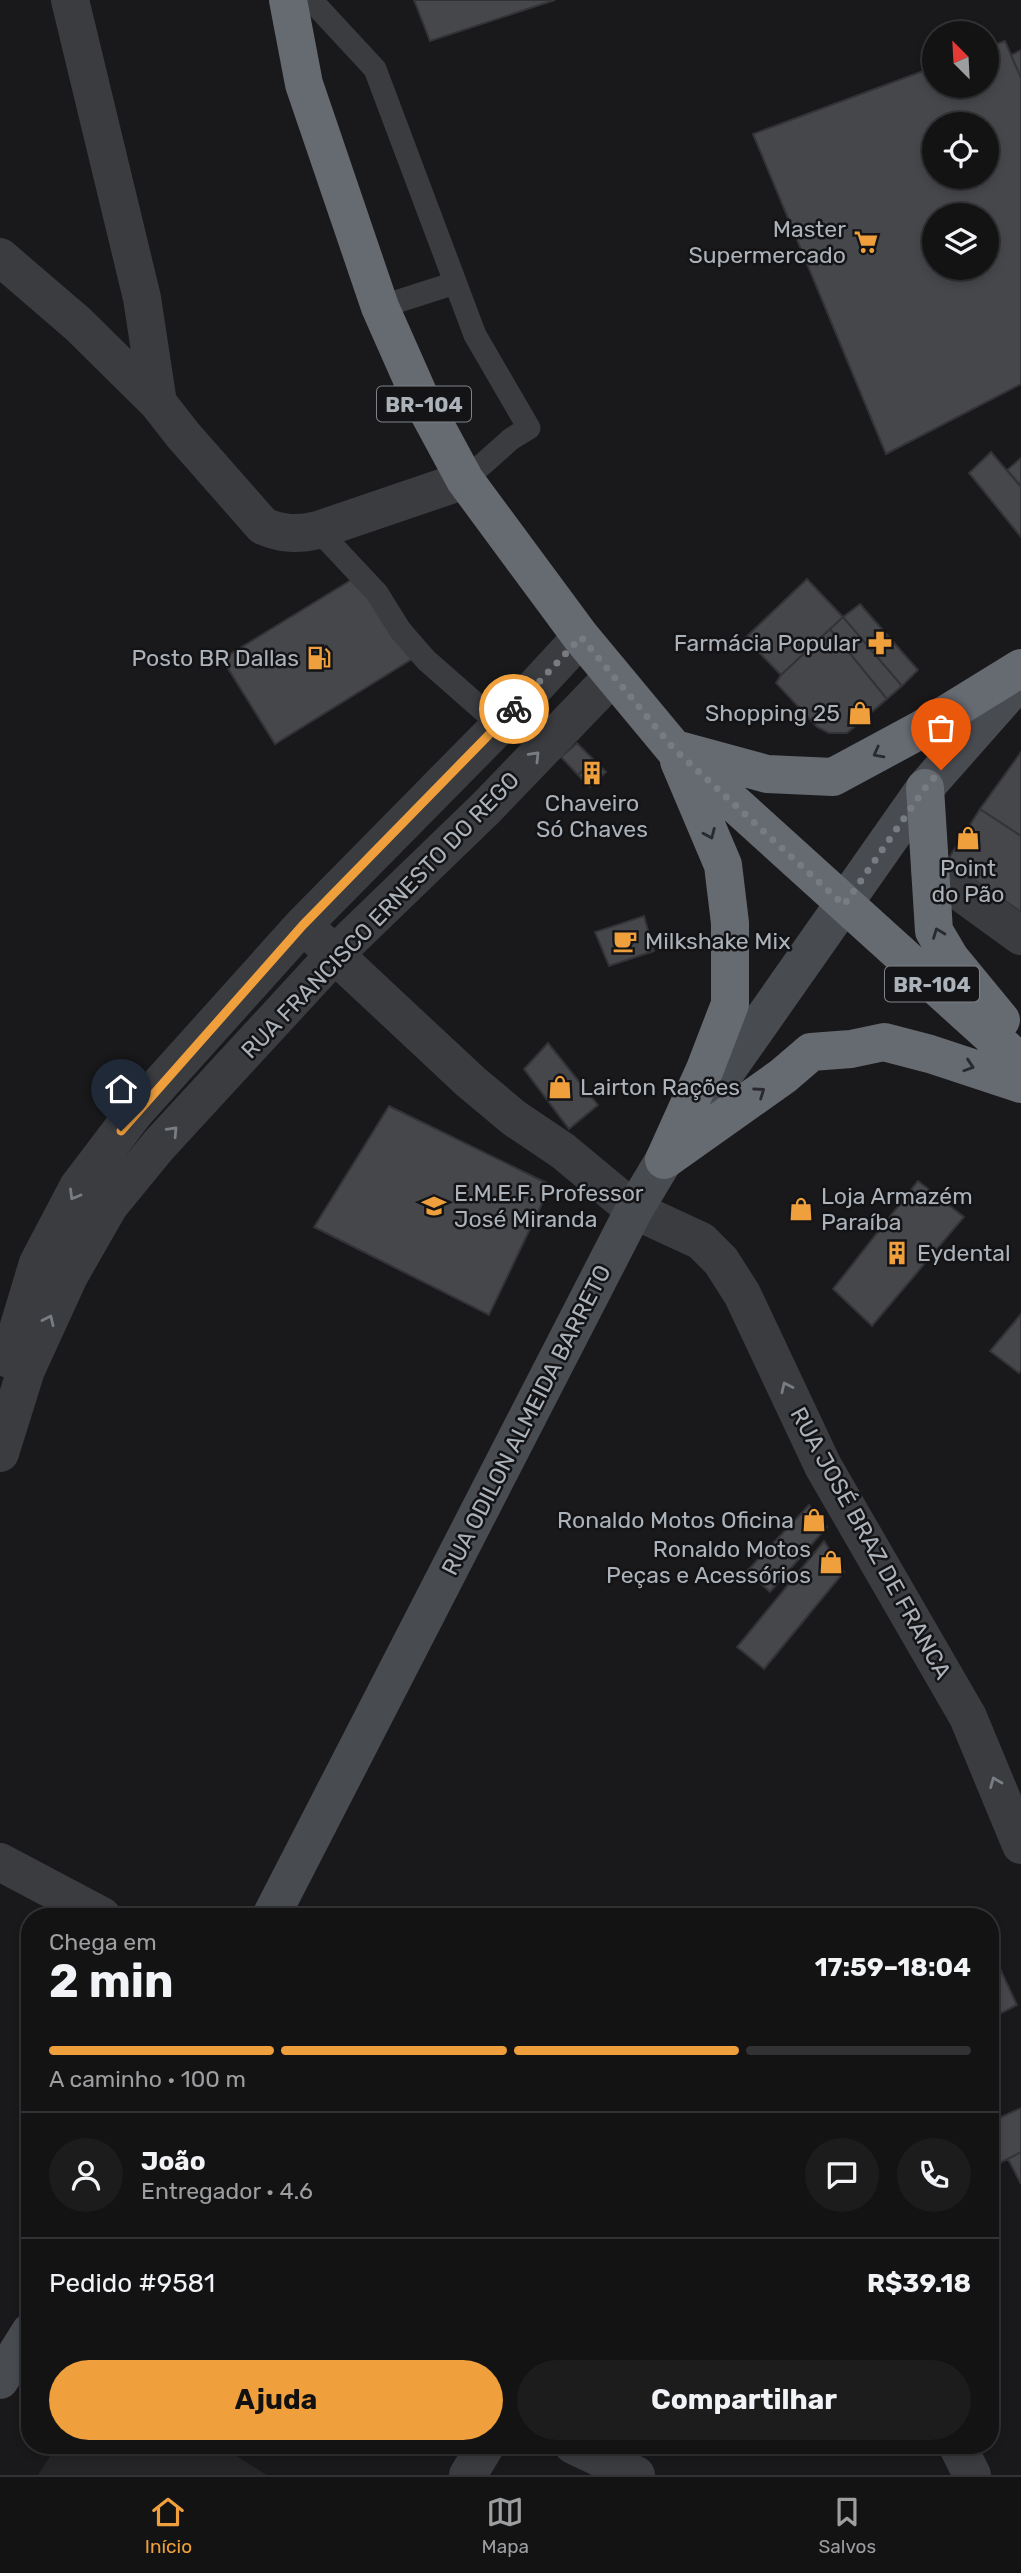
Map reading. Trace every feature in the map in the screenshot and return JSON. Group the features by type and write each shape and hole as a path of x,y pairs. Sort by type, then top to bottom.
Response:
{"highway":[{"name":"BR-104","path":"288,0 304,84 380,306 418,393 465,480 612,677 674,749 1021,1063"},
{"path":"674,749 767,774 834,776 922,729 1021,668"},
{"path":"664,1160 705,1069 730,1004 730,923 723,866 674,749"},
{"path":"925,788 934,930 950,958 1021,1047"},
{"path":"664,1160 783,1076 811,1052 851,1049 884,1042 1021,1084"}],"main road":[{"name":"RUA ODILON ALMEIDA BARRETO","path":"275,1908 634,1210 664,1160 925,788 1021,678"},
{"path":"0,2379 21,2346"}],"street":[{"path":"70,0 142,298 158,402"},
{"path":"0,257 69,316 158,402 183,435 263,526 279,533 300,534 318,530 465,480"},
{"name":"RUA FRANCISCO ERNESTO DO REGO","path":"0,1389 37,1263 78,1187 135,1112 303,925 500,725 581,637"},
{"name":"RUA FRANCISCO ERNESTO DO REGO","path":"0,1453 26,1370 69,1276 109,1206 159,1145 336,953 486,808 612,677"},
{"path":"930,870 1021,936"},
{"name":"RUA JOSÉ BRAZ DE FRANCA","path":"303,925 471,1082 514,1118 564,1151 634,1210 701,1241 720,1261 742,1294 823,1466 968,1717 1021,1845"},
{"path":"0,1862 87,1908"},
{"path":"468,2475 481,2454"},
{"path":"592,2454 636,2475"},
{"path":"962,2454 972,2475"}],"lane":[{"path":"310,0 375,69 475,335 529,428 511,439 465,480"},
{"path":"380,306 455,283"},
{"path":"318,530 377,593 400,630 426,660 500,725"}],"shaded area":[{"path":"51,2454 233,2454 267,2475 38,2475"}],"building":[{"path":"414,0 555,0 430,41"},
{"name":"Master Supermercado","path":"1005,41 1021,78 1021,384 886,454 753,134 922,71 922,98 999,98 999,43"},
{"path":"1021,50 1021,78 1011,55"},
{"path":"991,452 1021,487 1021,537 969,473"},
{"path":"1021,458 1021,486 1007,470"},
{"name":"Posto BR Dallas","path":"364,572 417,656 275,744 222,659"},
{"path":"807,579 843,617 781,675 745,638"},
{"name":"Farmácia Popular","path":"860,604 918,670 902,686 843,617"},
{"path":"843,617 902,686 887,699 830,629"},
{"path":"830,629 887,699 847,733 829,733 817,727 776,683 781,675"},
{"path":"577,743 594,760 578,775 561,757"},
{"path":"1021,752 1021,836 980,809"},
{"name":"Chaveiro Só Chaves","path":"594,760 606,772 590,787 578,775"},
{"path":"980,809 1021,836 1021,912 947,861"},
{"name":"Milkshake Mix","path":"644,916 654,951 609,966 595,932"},
{"name":"Lairton Rações","path":"548,1043 598,1105 569,1129 524,1069"},
{"name":"E.M.E.F. Professor José Miranda","path":"389,1106 551,1185 489,1315 314,1227"},
{"name":"Eydental","path":"918,1181 964,1217 872,1326 833,1289"},
{"path":"1021,1314 1021,1370 1019,1373 990,1351"},
{"path":"809,1505 827,1527 770,1592 747,1571"},
{"path":"824,1541 844,1572 764,1669 737,1647"},
{"path":"999,1966 1017,2005 999,2014"},
{"path":"1021,2108 1021,2152 1000,2163 999,2161 999,2118"},
{"path":"1021,2152 1021,2184 1008,2159"}],"way so far":[{"path":"514,709 581,637 674,749 844,905 925,788 941,770"}],"place":[{"name":"Master Supermercado","path":"866,242"},
{"name":"Farmácia Popular","path":"880,643"},
{"name":"Posto BR Dallas","path":"319,658"},
{"name":"Shopping 25","path":"860,713"},
{"name":"Chaveiro Só Chaves","path":"592,773"},
{"name":"Point do Pão","path":"968,838"},
{"name":"Milkshake Mix","path":"625,941"},
{"name":"Lairton Rações","path":"560,1087"},
{"name":"E.M.E.F. Professor José Miranda","path":"434,1206"},
{"name":"Loja Armazém Paraíba","path":"801,1209"},
{"name":"Eydental","path":"897,1253"},
{"name":"Ronaldo Motos Oficina","path":"814,1520"},
{"name":"Ronaldo Motos Peças e Acessórios","path":"831,1562"}],"route":[{"path":"121,1131 303,925 514,709"}]}
